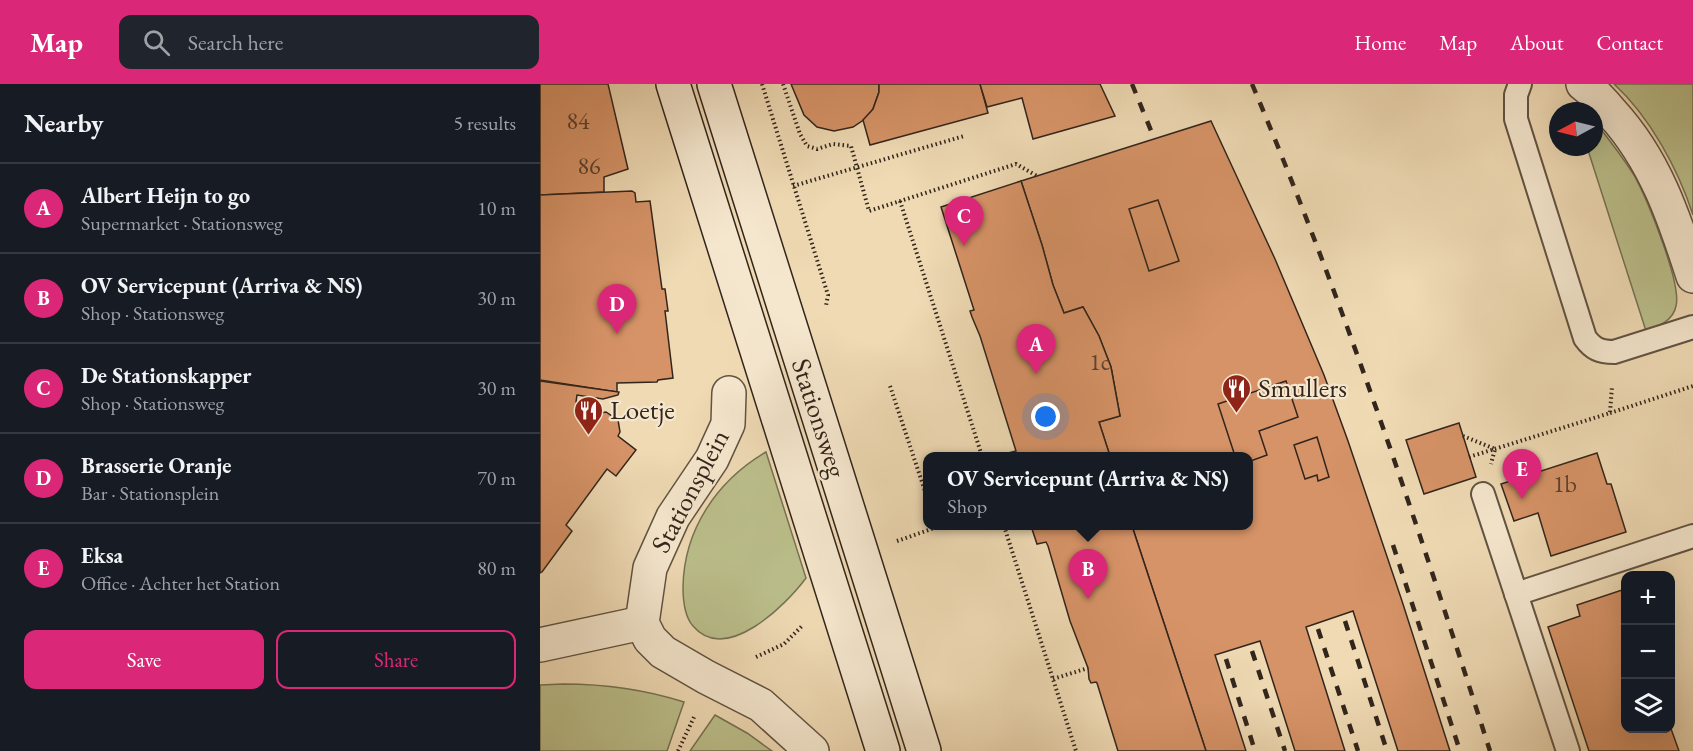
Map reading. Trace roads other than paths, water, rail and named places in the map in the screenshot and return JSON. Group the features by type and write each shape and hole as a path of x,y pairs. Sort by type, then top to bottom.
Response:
{"main road":[{"name":"Stationsweg","path":"673,84 883,751"},
{"name":"Stationsweg","path":"714,84 924,751"},
{"path":"1583,84 1593,91 1622,123 1644,153 1664,191 1693,276"},
{"name":"Stationsplein","path":"642,623 650,568 673,517 712,459 728,423 729,393"},
{"path":"540,645 642,623 650,639 663,652 761,705 812,751"}],"lane":[{"path":"1520,84 1516,95 1516,119 1585,338 1592,347 1602,352 1614,352 1693,327"},
{"path":"1483,494 1568,751"},
{"path":"1516,594 1693,536"}],"railway":[{"path":"1132,84 1152,133"},
{"path":"1252,84 1349,332 1490,751"},
{"path":"1393,545 1460,751"},
{"path":"1345,621 1387,751"},
{"path":"1318,629 1358,751"},
{"path":"1252,651 1285,751"},
{"path":"1226,659 1255,751"}],"place":[{"name":"De Stationskapper","path":"964,246"},
{"name":"Brasserie Oranje","path":"617,334"},
{"name":"Albert Heijn to go","path":"1036,374"},
{"name":"Smullers","path":"1237,414"},
{"name":"Loetje","path":"589,436"},
{"name":"Eksa","path":"1522,499"},
{"name":"OV Servicepunt (Arriva & NS)","path":"1088,599"}]}
